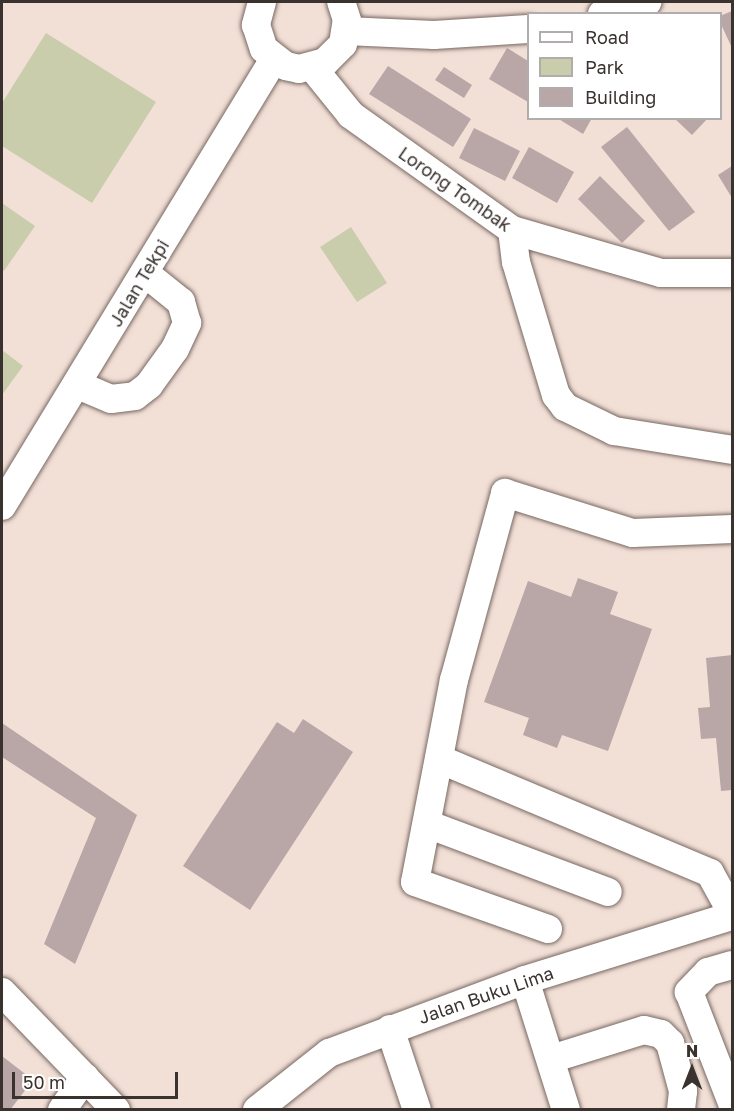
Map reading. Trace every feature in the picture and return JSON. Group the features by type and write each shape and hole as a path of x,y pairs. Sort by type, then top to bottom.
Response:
{"street":[{"path":"262,2 256,25 258,38 274,59 286,66 313,68 335,54 345,11 434,35 527,29"},
{"path":"610,12 647,2"},
{"name":"Jalan Tekpi","path":"2,506 78,385 274,59"},
{"name":"Lorong Tombak","path":"313,68 351,115 512,230 661,273 732,273"},
{"path":"512,230 516,262 556,395 565,407 614,431 732,450"},
{"path":"78,385 111,399 135,396 149,385 175,349 187,323 181,302 145,273"},
{"path":"548,929 416,882 454,680 505,493 633,533 732,528"},
{"path":"439,759 710,873 732,915"},
{"path":"427,824 608,892"},
{"name":"Jalan Buku Lima","path":"267,1107 329,1053 525,980 732,915"},
{"path":"732,965 708,972 689,992 732,1103"},
{"path":"525,980 566,1110"},
{"path":"2,992 116,1110"},
{"path":"390,1029 417,1110"},
{"path":"550,1059 644,1030 661,1034 670,1043 678,1072 683,1091 681,1110"},
{"path":"62,1110 85,1077"}],"green space":[{"path":"46,33 156,102 92,203 2,146 2,103"},
{"path":"2,203 35,226 4,271 2,269"},
{"path":"351,227 387,283 357,302 320,247"},
{"path":"2,350 23,366 2,395"}],"building":[{"path":"732,11 732,48 722,26 722,15"},
{"path":"507,48 527,60 527,101 489,79"},
{"path":"388,66 471,119 453,147 369,94"},
{"path":"444,67 472,85 464,98 435,80"},
{"path":"560,120 591,120 583,134"},
{"path":"676,120 706,120 692,135"},
{"path":"627,127 695,212 669,231 601,147"},
{"path":"474,128 520,151 505,181 459,158"},
{"path":"529,147 574,172 557,203 512,178"},
{"path":"732,166 732,198 718,175"},
{"path":"600,176 645,221 622,243 578,199"},
{"path":"578,578 618,592 610,614 652,629 608,751 562,735 557,748 523,735 529,718 484,702 528,581 571,597"},
{"path":"732,655 732,790 721,791 716,738 701,739 698,708 710,707 706,658"},
{"path":"303,719 353,752 250,910 183,866 277,722 294,733"},
{"path":"2,723 137,815 75,964 44,944 96,818 2,757"},
{"path":"2,1056 33,1080 10,1110 2,1110"}]}
